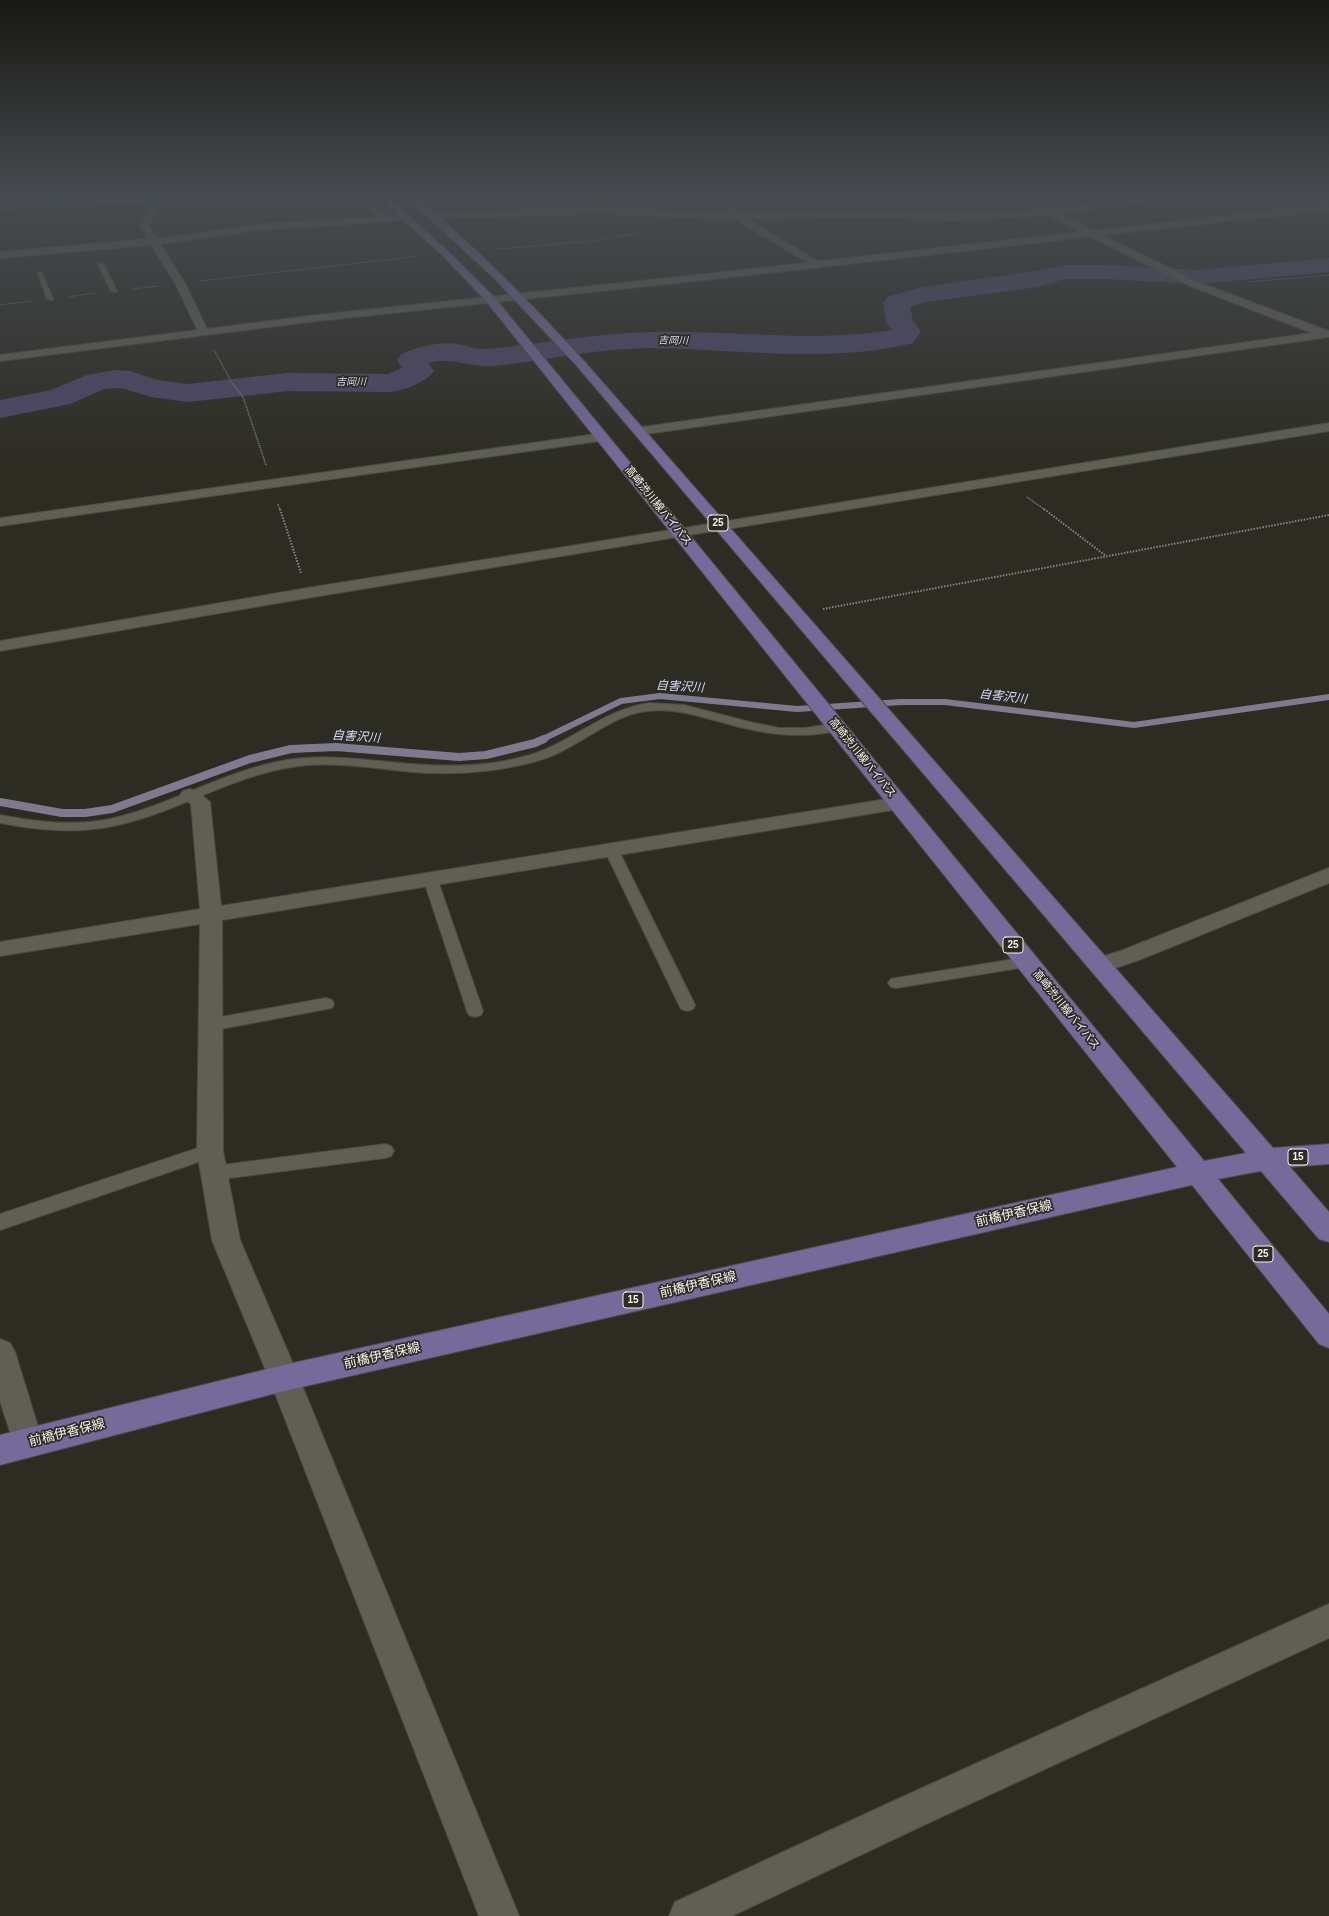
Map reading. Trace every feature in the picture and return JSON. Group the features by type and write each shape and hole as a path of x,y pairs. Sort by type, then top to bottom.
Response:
{"main road":[{"name":"高崎渋川線バイパス","path":"476,284 490,299 547,368 1329,1335"},
{"name":"25","path":"507,284 580,363 1329,1231"},
{"name":"前橋伊香保線","path":"0,1450 284,1378 1197,1172 1268,1159 1329,1154"}],"street":[{"path":"181,284 203,331"},
{"path":"0,358 203,331 624,284"},
{"path":"1196,285 1328,335"},
{"path":"639,431 1328,335"},
{"path":"0,646 315,592 1329,427"},
{"path":"0,522 603,437"},
{"path":"190,795 200,802 211,914 210,1025 212,1162 226,1240 284,1378 499,1916"},
{"path":"0,949 899,803"},
{"path":"1100,965 1131,955 1329,875"},
{"path":"0,1352 28,1443"},
{"path":"689,1916 913,1811 1329,1621"}],"lane":[{"path":"44,284 50,299"},
{"path":"111,284 114,291"},
{"path":"0,819 30,825 91,826 128,819 238,776 278,766 310,761 343,761 412,768 480,770 539,757 560,747 606,719 623,712 649,706 685,707 738,723 785,732 833,722"},
{"path":"611,849 687,1005"},
{"path":"430,878 474,1011"},
{"path":"896,983 1027,962"},
{"path":"210,1025 326,1004"},
{"path":"0,1222 212,1162 385,1151"}],"path":[{"path":"0,305 168,284"},
{"path":"1196,285 1204,284"},
{"path":"203,331 232,382 243,397"},
{"path":"1004,480 1106,556"},
{"path":"796,613 1329,515"}],"waterway":[{"name":"吉岡川","path":"0,409 59,398 98,381 115,379 130,380 151,388 188,393 288,382 392,383 419,371 411,360 443,352 455,352 477,358 484,358 590,344 653,340 778,345 872,342 903,337 907,331 900,322 896,303 923,295 998,284"},
{"name":"自害沢川","path":"541,740 621,701 660,696 797,709 901,702 945,702 1134,725 1329,697"},
{"name":"自害沢川","path":"0,802 62,813 85,813 112,809 250,759 291,749 336,747 459,757 486,755 535,743 544,739"}]}
